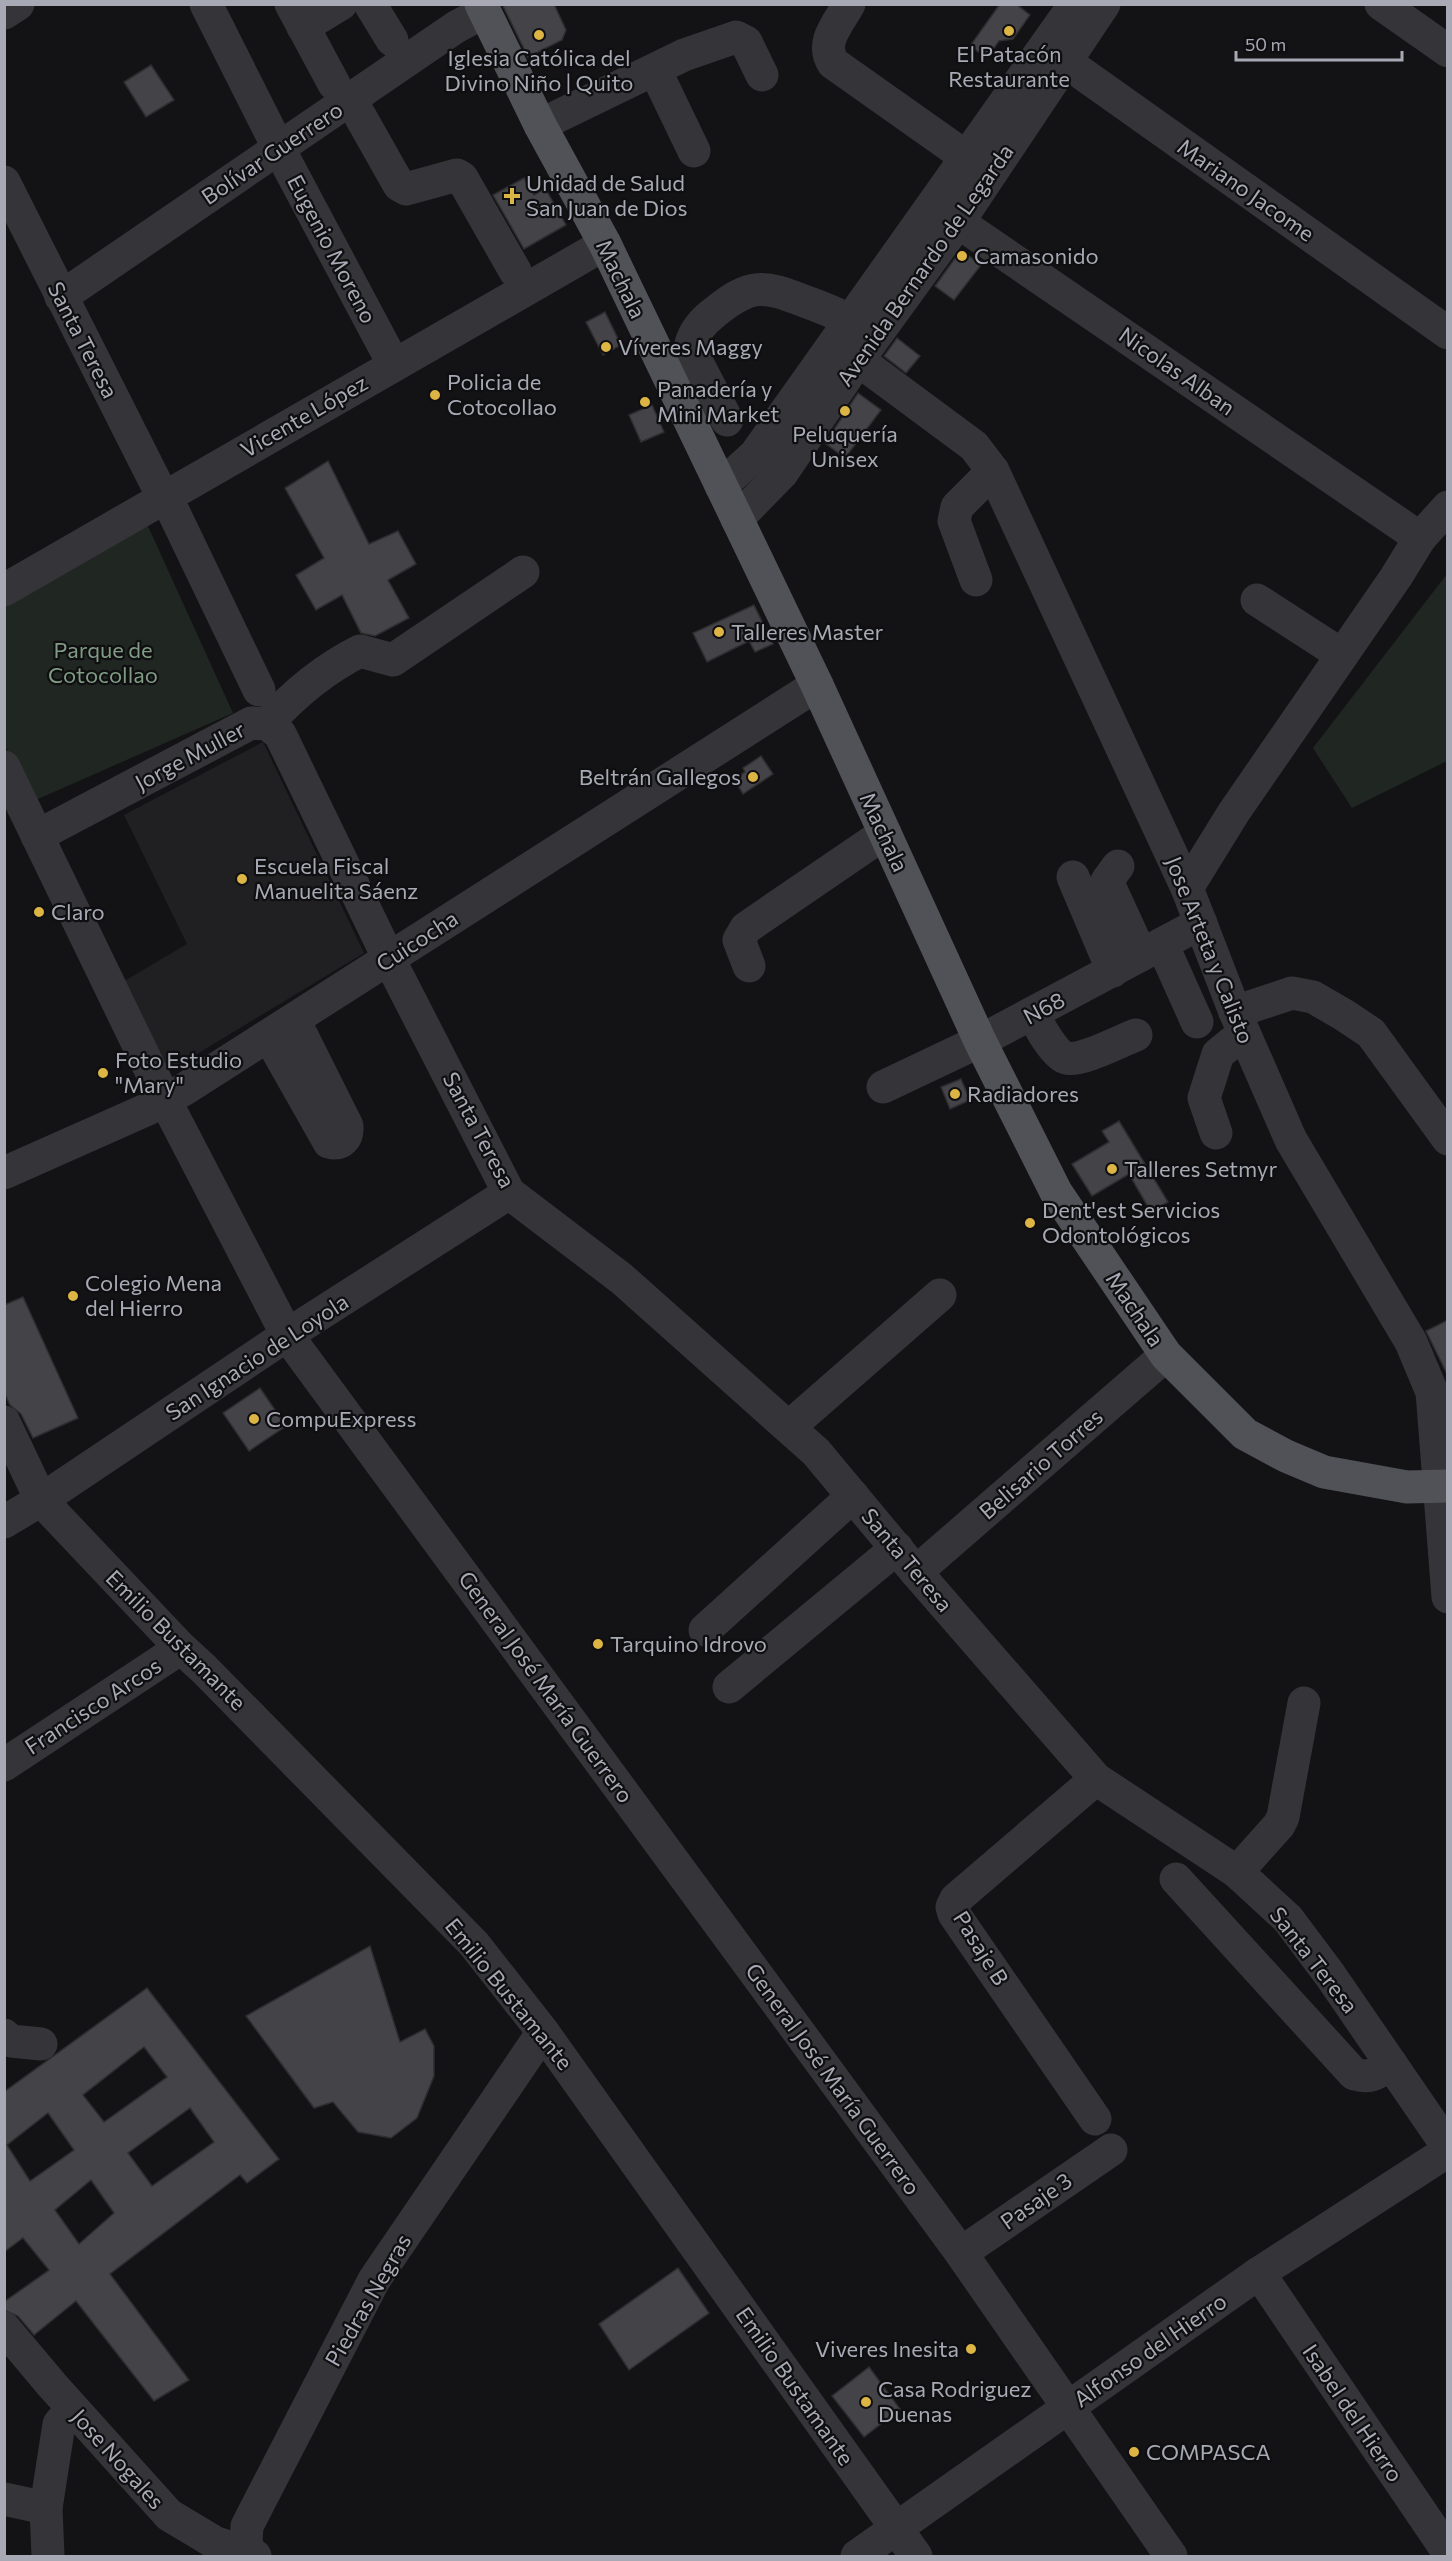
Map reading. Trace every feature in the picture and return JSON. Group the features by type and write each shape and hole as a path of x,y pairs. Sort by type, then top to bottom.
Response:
{"main road":[{"name":"Machala","path":"482,8 540,125 605,244 817,685 980,1041 1056,1192 1166,1355 1245,1434 1286,1456 1324,1472 1407,1487 1444,1487"}],"street":[{"path":"4,13 18,4"},
{"name":"Eugenio Moreno","path":"206,4 279,149 394,365"},
{"path":"341,4 297,16 399,185 406,189 457,175 462,178 515,272"},
{"path":"370,4 392,39"},
{"path":"849,4 827,42 826,53 833,63 966,157"},
{"name":"Avenida Bernardo de Legarda","path":"737,519 782,473 858,360 946,213 1055,54 1075,4"},
{"name":"Avenida Bernardo de Legarda","path":"721,486 755,455 851,321 946,213 966,157 1055,54 1104,4"},
{"path":"1381,4 1448,51"},
{"name":"Bolívar Guerrero","path":"61,297 279,149 343,92 456,27 482,8"},
{"path":"540,125 684,55 735,37 746,42 762,75"},
{"name":"Mariano Jacome","path":"1055,54 1448,333"},
{"path":"655,70 694,151"},
{"name":"Santa Teresa","path":"4,183 163,497 174,513 259,690"},
{"name":"Nicolas Alban","path":"946,213 1420,538"},
{"name":"Vicente López","path":"4,590 605,244"},
{"path":"727,420 690,349 691,340 697,330 713,313 738,295 766,288 834,312 851,321"},
{"name":"Jose Arteta y Calisto","path":"858,360 974,446 993,471 1187,888 1240,1023 1291,1140 1412,1342 1432,1392 1444,1487 1448,1597"},
{"path":"976,580 954,521 954,514 957,507 993,471"},
{"path":"1187,888 1234,812 1396,578 1420,538 1448,507"},
{"path":"267,724 331,665 360,651 393,660 523,572"},
{"path":"1257,600 1342,655"},
{"name":"Cuicocha","path":"4,1173 165,1100 282,1028 817,685"},
{"name":"Jorge Muller","path":"37,836 251,723 267,724 280,734 389,959"},
{"name":"General José María Guerrero","path":"4,767 165,1100 287,1335 961,2253 1171,2556"},
{"path":"749,966 738,940 746,928 885,833"},
{"path":"1118,866 1107,881 1197,1022"},
{"path":"1073,877 1113,971"},
{"name":"N68","path":"883,1087 1033,1014 1201,923"},
{"name":"Santa Teresa","path":"389,959 509,1193 622,1279 816,1452 906,1560 1096,1779 1237,1872 1288,1919 1330,1975 1448,2149"},
{"path":"1216,1133 1204,1098 1218,1054 1240,1023 1292,993 1313,997 1371,1033 1448,1139"},
{"path":"1033,1014 1058,1054 1066,1058 1078,1058 1136,1035"},
{"name":"San Ignacio de Loyola","path":"4,1522 41,1500 287,1335 509,1193"},
{"path":"789,1428 940,1295"},
{"name":"Belisario Torres","path":"729,1687 906,1560 1166,1355"},
{"name":"Emilio Bustamante","path":"4,1422 41,1500 181,1648 204,1668 474,1944 543,2032 916,2556"},
{"path":"705,1630 853,1496"},
{"name":"Francisco Arcos","path":"4,1765 181,1648"},
{"path":"1237,1872 1279,1825 1283,1816 1304,1703"},
{"name":"Pasaje B","path":"1095,2120 954,1914 952,1907 956,1899 1096,1779"},
{"path":"1176,1879 1354,2074 1373,2076 1391,2064"},
{"name":"Piedras Negras","path":"252,2555 246,2542 247,2526 374,2280 543,2032"},
{"path":"4,2035 11,2041 41,2044"},
{"name":"Alfonso del Hierro","path":"857,2556 1258,2273 1448,2149"},
{"name":"Pasaje 3","path":"961,2253 1111,2150"},
{"name":"Isabel del Hierro","path":"1258,2273 1448,2552"},
{"name":"Jose Nogales","path":"4,2328 72,2409 169,2515 214,2549 252,2555"},
{"path":"48,2556 46,2508 59,2424 72,2409"},
{"path":"4,2499 46,2508"}],"shaded area":[{"name":"Escuela Fiscal Manuelita Sáenz","path":"263,742 364,953 164,1074 121,983 187,944 124,815"}],"green space":[{"name":"Parque de Cotocollao","path":"147,524 233,713 29,803 5,745 4,602"},
{"path":"1447,574 1447,761 1352,808 1313,748"}],"building":[{"name":"Iglesia Católica del Divino Niño | Quito","path":"502,4 554,4 566,30 562,40 528,57"},
{"path":"1000,4 1016,4 1030,15 1013,39 999,41 987,58 970,46"},
{"path":"151,65 174,100 146,117 124,82"},
{"path":"524,178 534,195 545,188 566,225 524,249 493,195"},
{"path":"961,250 981,265 954,300 935,286"},
{"path":"605,312 621,345 603,355 586,322"},
{"path":"897,338 920,356 906,373 884,356"},
{"path":"858,393 881,410 845,458 825,443"},
{"path":"652,405 664,432 641,442 629,415"},
{"path":"328,461 369,544 398,531 416,564 388,580 409,618 375,636 361,633 342,595 316,610 296,575 324,558 285,488"},
{"name":"Talleres Master","path":"754,605 773,644 755,652 749,641 707,662 693,633"},
{"name":"Beltrán Gallegos","path":"761,756 773,774 743,794 734,779 745,772 743,768"},
{"name":"Radiadores","path":"961,1079 970,1100 950,1109 941,1087"},
{"name":"Talleres Setmyr","path":"1119,1121 1168,1202 1151,1212 1129,1174 1092,1196 1072,1164 1109,1142 1102,1131"},
{"path":"23,1297 78,1418 33,1438 21,1414 10,1405 4,1392 4,1305"},
{"path":"1448,1320 1448,1376 1426,1331"},
{"name":"CompuExpress","path":"260,1388 286,1426 249,1451 223,1413"},
{"path":"370,1946 400,2042 425,2029 434,2046 434,2076 417,2118 391,2138 358,2132 333,2102 314,2108 246,2016"},
{"path":"147,1988 279,2159 247,2183 240,2175 110,2274 189,2380 154,2401 76,2301 34,2335 18,2316 4,2310 4,2302 49,2270 23,2238 4,2252 4,2092","holes":["144,2047 167,2077 104,2122 83,2095","190,2108 214,2142 152,2186 128,2153","48,2113 74,2150 30,2181 7,2145","91,2180 114,2213 79,2244 55,2210"]},
{"path":"678,2268 709,2313 629,2370 599,2324"},
{"name":"Casa Rodriguez Duenas","path":"869,2367 900,2409 864,2437 832,2396"}],"place":[{"name":"El Patacón Restaurante","path":"1009,31"},
{"name":"Iglesia Católica del Divino Niño | Quito","path":"539,35"},
{"name":"Unidad de Salud San Juan de Dios","path":"512,196"},
{"name":"Camasonido","path":"962,256"},
{"name":"Víveres Maggy","path":"606,347"},
{"name":"Policia de Cotocollao","path":"435,395"},
{"name":"Panadería y Mini Market","path":"645,402"},
{"name":"Peluquería Unisex","path":"845,411"},
{"name":"Talleres Master","path":"719,632"},
{"name":"Beltrán Gallegos","path":"753,777"},
{"name":"Escuela Fiscal Manuelita Sáenz","path":"242,879"},
{"name":"Claro","path":"39,912"},
{"name":"Foto Estudio \"Mary\"","path":"103,1073"},
{"name":"Radiadores","path":"955,1094"},
{"name":"Talleres Setmyr","path":"1112,1169"},
{"name":"Dent'est Servicios Odontológicos","path":"1030,1223"},
{"name":"Colegio Mena del Hierro","path":"73,1296"},
{"name":"CompuExpress","path":"254,1419"},
{"name":"Tarquino Idrovo","path":"598,1644"},
{"name":"Viveres Inesita","path":"971,2349"},
{"name":"Casa Rodriguez Duenas","path":"866,2402"},
{"name":"COMPASCA","path":"1134,2452"}]}
